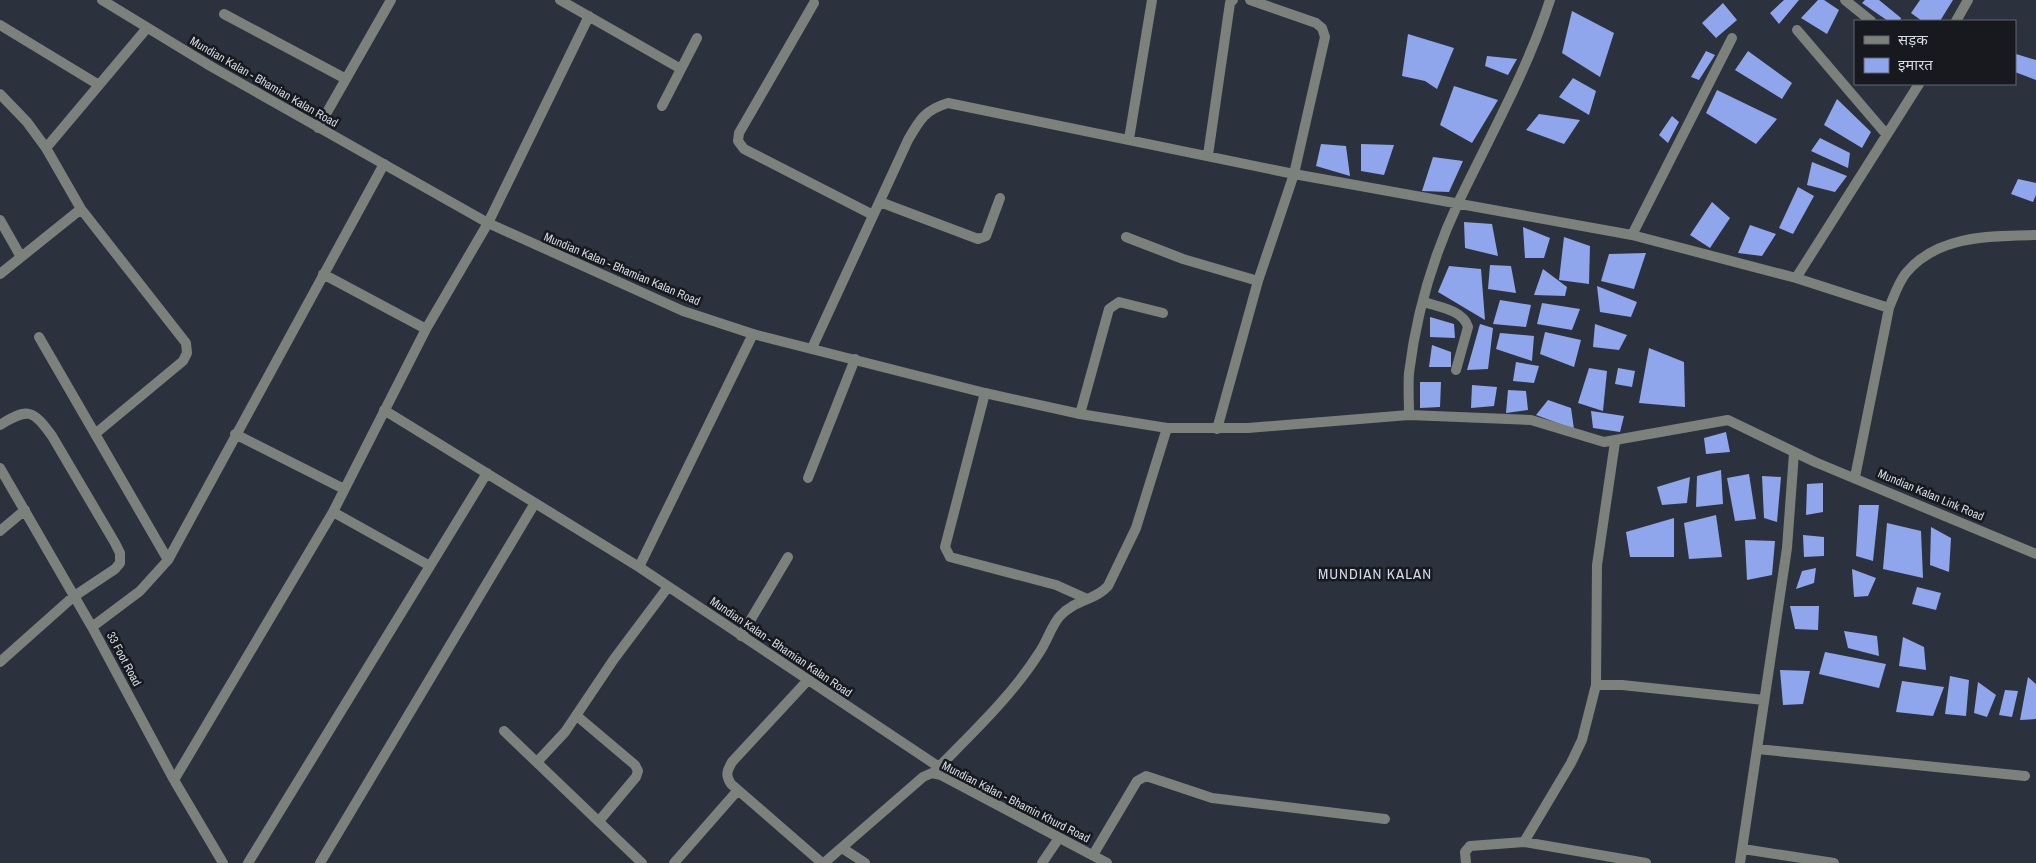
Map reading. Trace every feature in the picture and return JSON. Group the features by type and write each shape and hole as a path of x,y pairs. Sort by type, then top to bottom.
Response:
{"street":[{"path":"318,128 391,0"},
{"path":"560,0 681,69"},
{"path":"1129,139 1152,0"},
{"path":"1208,155 1230,3 1233,0"},
{"path":"1217,429 1258,281 1294,174 1326,37 1322,28 1316,23 1250,0"},
{"path":"1409,415 1409,375 1424,302 1458,203 1536,44 1550,0"},
{"path":"1845,0 1870,20"},
{"path":"1957,20 1968,0"},
{"name":"Mundian Kalan - Bhamian Kalan Road","path":"105,1 147,28 318,128 488,223 683,311 753,334 855,358 985,393 1080,414 1167,428 1217,429"},
{"path":"814,3 739,133 738,142 744,149 874,215"},
{"path":"224,14 346,79"},
{"path":"174,780 332,512 426,329 488,223 589,16"},
{"path":"0,25 99,85"},
{"path":"46,148 147,28"},
{"path":"1797,30 1886,134"},
{"path":"662,106 697,38"},
{"path":"1632,235 1732,38"},
{"path":"1796,278 1918,85"},
{"path":"0,94 27,122 46,148 81,209 186,343 187,353 182,361 95,434"},
{"path":"812,348 919,121 933,108 948,103 1294,174 1632,235 1796,278 1889,308"},
{"path":"92,627 140,591 168,560 235,434 384,164"},
{"path":"880,202 978,239 986,236 1000,198"},
{"path":"0,274 81,209"},
{"path":"0,220 21,257"},
{"path":"1855,477 1889,308 1906,273 1944,245 2004,236 2036,235"},
{"path":"1126,238 1183,259 1258,281"},
{"path":"323,274 426,329"},
{"path":"1080,414 1109,309 1119,302 1163,312"},
{"path":"1424,302 1460,314 1466,320 1468,327 1456,370"},
{"path":"639,567 753,334"},
{"path":"39,337 168,560"},
{"path":"808,478 855,358"},
{"path":"985,393 945,546 946,552 950,556 1056,585 1085,598"},
{"name":"Mundian Kalan - Bhamian Kalan Road","path":"384,410 639,567 808,680 935,770"},
{"path":"0,425 18,414 30,413 40,419 52,436 120,553 120,563 116,569 73,597 0,662"},
{"name":"Mundian Kalan Link Road","path":"1217,429 1409,415 1531,420 1597,442 1615,442 1728,420 1794,453 2036,554"},
{"path":"935,770 1012,688 1039,653 1059,616 1074,604 1102,592 1108,586 1136,528 1167,428"},
{"path":"235,434 344,488"},
{"path":"1524,842 1571,763 1582,740 1596,685 1597,565 1615,442"},
{"path":"1740,863 1788,548 1794,453"},
{"name":"33 Foot Road","path":"0,468 92,627 174,780 223,863"},
{"path":"248,863 487,474"},
{"path":"320,863 535,503"},
{"path":"0,531 25,510"},
{"path":"332,512 430,566"},
{"path":"741,636 788,557"},
{"path":"537,762 577,716 614,659 668,587"},
{"path":"808,680 732,762 727,771 727,778 738,790 823,863"},
{"path":"1596,685 1764,700"},
{"path":"577,716 635,765 638,771 636,777 598,822"},
{"path":"504,731 642,863"},
{"path":"1757,749 2026,776"},
{"name":"Mundian Kalan - Bhamin Khurd Road","path":"823,863 924,777 935,770 941,775 1108,863"},
{"path":"1093,855 1137,782 1146,776 1212,798 1385,819"},
{"path":"674,863 738,790"},
{"path":"1042,863 1059,838"},
{"path":"1466,863 1465,852 1470,846 1524,842 1646,863"},
{"path":"842,848 865,863"},
{"path":"1743,849 1834,863"}],"building":[{"path":"1784,0 1799,0 1779,24 1770,13"},
{"path":"1818,0 1824,0 1839,10 1827,34 1801,18"},
{"path":"1865,0 1879,0 1901,18 1900,20 1887,20 1862,3"},
{"path":"1920,0 1953,0 1941,20 1921,20 1911,13"},
{"path":"1723,3 1737,20 1716,38 1702,23"},
{"path":"1572,11 1614,33 1600,77 1562,53"},
{"path":"1408,34 1454,48 1437,89 1425,81 1402,76"},
{"path":"1706,51 1715,55 1699,80 1691,77"},
{"path":"1748,51 1792,83 1782,99 1735,70"},
{"path":"2016,54 2036,60 2036,80 2016,72"},
{"path":"1487,56 1517,59 1508,75 1485,66"},
{"path":"1573,78 1596,91 1589,115 1559,97"},
{"path":"1454,86 1498,100 1472,143 1440,125"},
{"path":"1717,90 1777,119 1756,144 1706,113"},
{"path":"1837,99 1871,132 1862,148 1824,125"},
{"path":"1539,114 1580,120 1564,144 1526,130"},
{"path":"1672,116 1679,122 1668,143 1659,135"},
{"path":"1820,138 1850,153 1848,168 1811,151"},
{"path":"1321,144 1346,146 1350,176 1316,166"},
{"path":"1361,144 1394,145 1384,175 1361,171"},
{"path":"1433,157 1463,161 1449,192 1422,191"},
{"path":"1812,162 1847,176 1835,192 1807,185"},
{"path":"2018,179 2036,183 2036,195 2033,202 2011,194"},
{"path":"1798,187 1814,196 1793,234 1779,228"},
{"path":"1712,202 1730,218 1710,248 1690,235"},
{"path":"1464,222 1492,224 1498,256 1465,248"},
{"path":"1750,225 1776,234 1762,256 1738,253"},
{"path":"1523,227 1550,238 1544,258 1525,258"},
{"path":"1564,237 1590,246 1589,284 1559,280"},
{"path":"1646,253 1634,289 1601,281 1609,254"},
{"path":"1490,265 1511,266 1516,293 1488,289"},
{"path":"1449,266 1481,269 1485,320 1438,292"},
{"path":"1543,269 1567,287 1565,296 1534,295"},
{"path":"1597,286 1637,302 1631,317 1600,312"},
{"path":"1500,300 1531,305 1526,327 1493,324"},
{"path":"1542,303 1580,309 1572,330 1537,324"},
{"path":"1430,317 1454,324 1455,338 1430,337"},
{"path":"1480,324 1493,328 1488,369 1467,370"},
{"path":"1595,324 1627,335 1619,350 1593,347"},
{"path":"1545,332 1581,340 1574,367 1540,354"},
{"path":"1500,333 1534,336 1532,361 1496,349"},
{"path":"1432,345 1451,352 1451,367 1429,367"},
{"path":"1649,348 1684,362 1685,407 1639,403"},
{"path":"1516,362 1539,366 1534,383 1513,381"},
{"path":"1589,368 1607,371 1603,411 1578,403"},
{"path":"1618,368 1635,371 1632,387 1615,384"},
{"path":"1420,382 1441,382 1440,407 1420,408"},
{"path":"1472,385 1497,387 1494,406 1471,408"},
{"path":"1508,390 1526,391 1528,410 1506,413"},
{"path":"1548,400 1571,408 1574,429 1536,415"},
{"path":"1591,411 1624,416 1620,432 1593,428"},
{"path":"1726,432 1730,452 1706,454 1704,438"},
{"path":"1721,470 1723,504 1696,507 1697,476"},
{"path":"1749,474 1756,519 1735,521 1727,478"},
{"path":"1762,476 1781,477 1777,522 1764,518"},
{"path":"1690,477 1687,503 1662,505 1657,487"},
{"path":"1823,483 1823,512 1806,515 1807,484"},
{"path":"1859,505 1879,505 1873,561 1856,556"},
{"path":"1716,515 1722,557 1689,559 1684,523"},
{"path":"1674,518 1674,557 1630,557 1626,532"},
{"path":"1887,523 1921,531 1923,578 1883,569"},
{"path":"1931,527 1951,538 1949,572 1930,565"},
{"path":"1803,535 1824,537 1824,556 1804,557"},
{"path":"1745,540 1775,541 1772,575 1747,580"},
{"path":"1816,568 1814,583 1796,589 1802,571"},
{"path":"1852,569 1876,578 1868,596 1854,597"},
{"path":"1917,587 1941,593 1936,610 1912,604"},
{"path":"1790,606 1819,606 1818,630 1795,629"},
{"path":"1844,631 1877,636 1879,656 1848,648"},
{"path":"1903,637 1924,647 1926,670 1899,666"},
{"path":"1825,652 1886,664 1879,688 1819,674"},
{"path":"1780,670 1810,671 1803,704 1783,705"},
{"path":"1950,676 1969,680 1966,716 1945,714"},
{"path":"2028,677 2036,684 2036,719 2020,720"},
{"path":"1902,681 1944,687 1933,716 1896,712"},
{"path":"1978,682 1996,695 1987,717 1974,713"},
{"path":"2005,690 2018,691 2012,717 1999,715"}],"district":[{"name":"MUNDIAN KALAN","path":"1375,573"}]}
